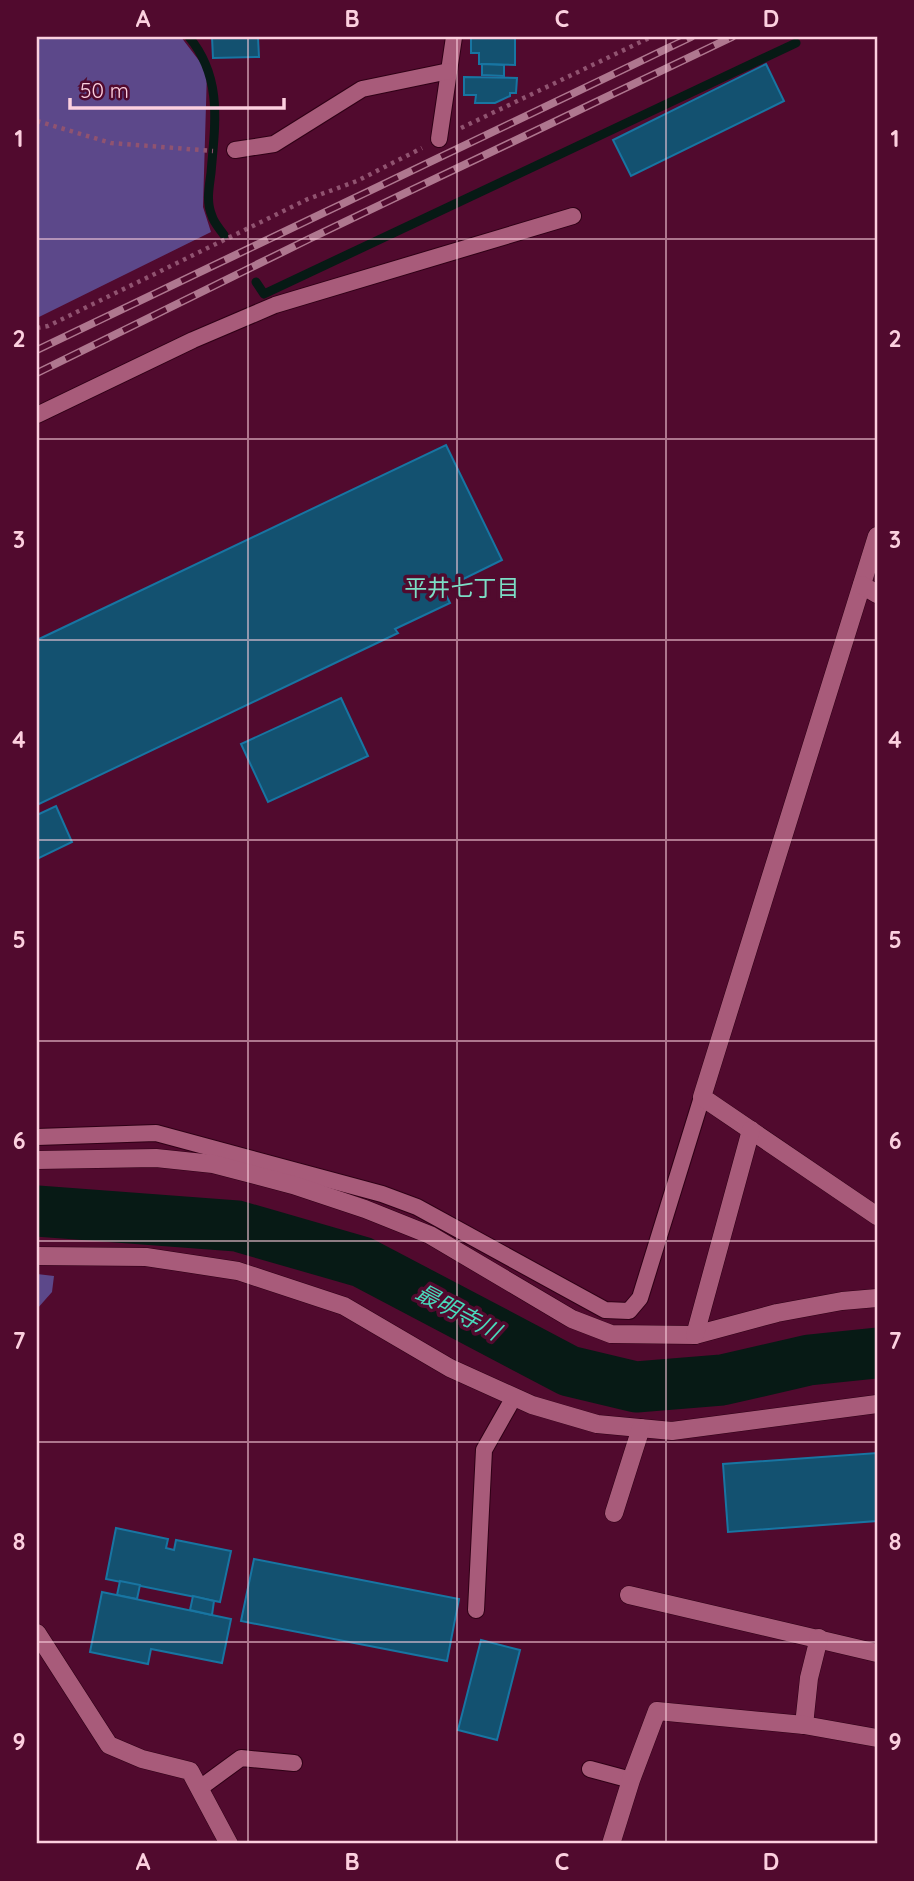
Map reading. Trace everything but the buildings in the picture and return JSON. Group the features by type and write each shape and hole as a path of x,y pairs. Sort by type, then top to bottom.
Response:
{"street":[{"path":"877,536 870,590 702,1097 877,1216"},
{"path":"695,1335 751,1130"},
{"path":"37,1160 156,1158 213,1164 281,1182 365,1209 430,1235 572,1319 611,1334 695,1335 777,1313 842,1301 877,1298"},
{"path":"37,1256 146,1257 238,1271 344,1306 450,1368 532,1405 597,1424 672,1431 877,1404"},
{"path":"614,1513 641,1428"},
{"path":"629,1595 877,1653"},
{"path":"37,1633 108,1745 142,1759 190,1771 229,1844"},
{"path":"804,1725 809,1678 819,1638"},
{"path":"611,1844 657,1711 804,1725 877,1738"}],"lane":[{"path":"439,139 454,37"},
{"path":"235,150 274,144 362,89 449,71"},
{"path":"37,415 193,340 275,305 573,216"},
{"path":"37,1137 156,1133 382,1194 417,1207 605,1310 629,1311 640,1298 702,1097"},
{"path":"476,1610 484,1450 514,1397"},
{"path":"200,1788 241,1758 294,1763"},
{"path":"590,1769 631,1780"}],"path":[{"path":"37,328 48,326 308,199 357,181 651,37"},
{"path":"37,121 111,143 208,150"}],"shaded area":[{"path":"37,37 181,37 207,71 203,207 211,232 37,318"},
{"path":"37,1274 54,1276 52,1292 37,1309"}],"waterway":[{"path":"189,37 200,53 212,85 215,119 209,200 213,219 224,235"},
{"path":"256,282 264,294 796,43"},
{"name":"最明寺川","path":"37,1211 237,1226 362,1262 569,1371 636,1387 722,1380 809,1360 877,1353"}],"railway":[{"path":"37,350 691,37"},
{"path":"37,373 311,238 732,37"}],"district":[{"name":"平井七丁目","path":"462,588"}]}
